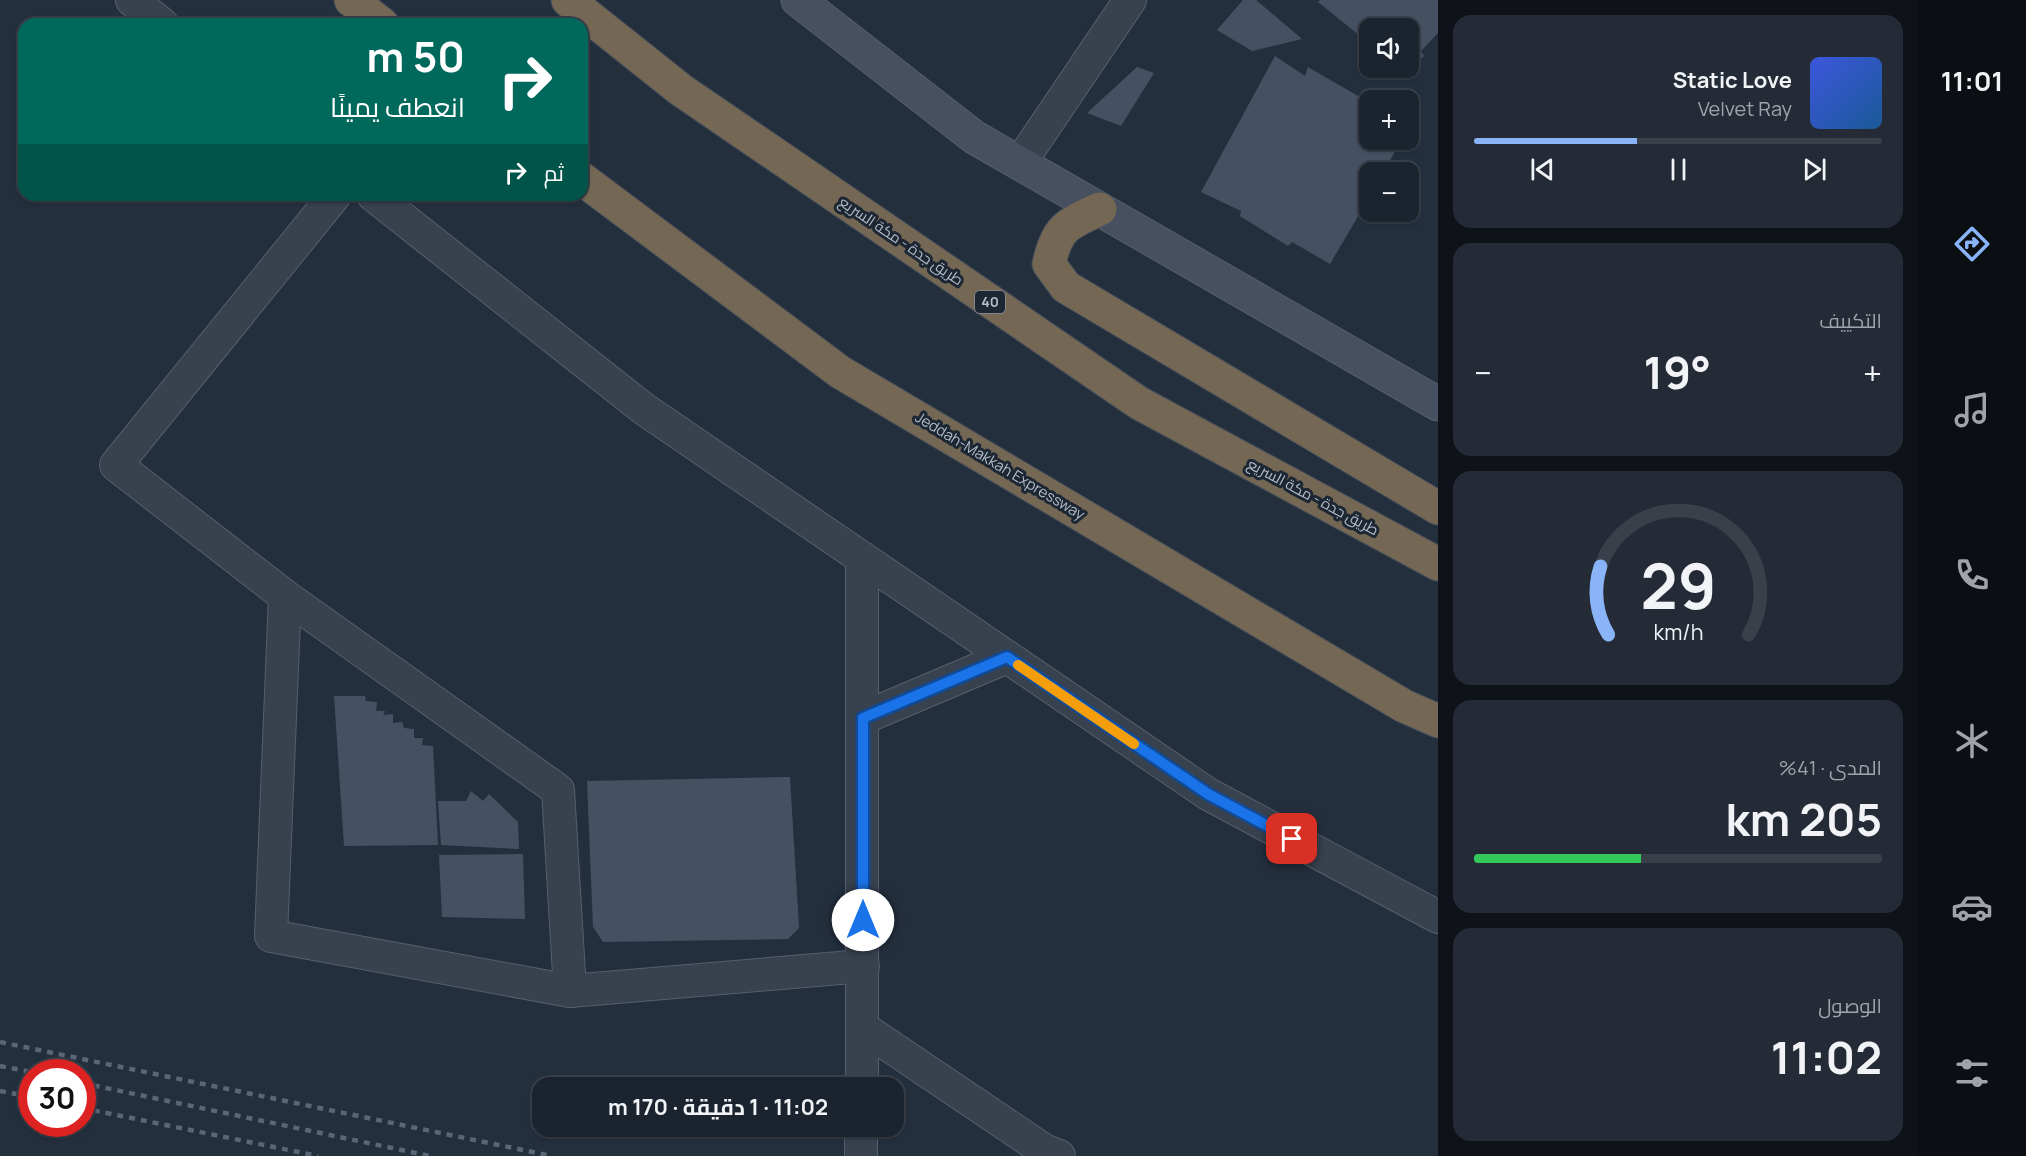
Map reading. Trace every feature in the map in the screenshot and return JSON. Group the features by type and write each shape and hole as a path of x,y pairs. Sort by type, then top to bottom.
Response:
{"highway":[{"path":"351,0 374,18"},
{"name":"طريق جدة - مكة السريع","path":"568,0 681,90 1139,404 1438,564"},
{"name":"Jeddah-Makkah Expressway","path":"588,183 840,372 1404,706 1438,721"},
{"path":"1100,208 1068,223 1054,243 1049,264 1066,287 1438,508"}],"main road":[{"path":"798,0 974,136 1438,404"}],"street":[{"path":"132,0 154,18"},
{"path":"1020,163 1130,0"},
{"path":"330,201 116,465 285,596 558,790 570,991"},
{"path":"381,201 644,409 1208,794 1438,917"},
{"path":"862,558 862,1077"},
{"path":"285,596 271,936 570,991 863,966"},
{"path":"863,718 1007,657"},
{"path":"863,1028 1044,1150 1059,1156"},
{"path":"861,1137 861,1156"}],"building":[{"path":"1243,0 1256,0 1302,39 1252,51 1217,30"},
{"path":"1320,0 1438,0 1438,33 1421,51 1424,56 1419,61 1419,18 1359,18 1359,35 1318,2"},
{"path":"1275,56 1305,76 1308,67 1359,97 1359,150 1396,150 1389,162 1359,162 1359,215 1330,264 1292,242 1288,246 1240,216 1241,211 1201,192"},
{"path":"1137,67 1154,73 1121,126 1087,113"},
{"path":"334,696 365,696 366,701 377,702 376,711 385,711 383,715 393,714 393,723 402,722 404,728 414,729 414,738 423,738 422,745 433,746 438,845 344,846"},
{"path":"790,777 799,928 788,939 603,942 593,927 587,781"},
{"path":"471,791 483,801 489,794 518,822 519,849 441,845 438,801 466,801"},
{"path":"523,854 525,919 442,917 439,855"}],"railway":[{"path":"0,1042 552,1156"},
{"path":"0,1066 18,1069"},
{"path":"96,1086 430,1156"},
{"path":"0,1091 18,1094"},
{"path":"96,1111 318,1156"}],"slow traffic":[{"path":"1018,665 1134,744"}],"route":[{"path":"863,920 863,718 1007,657 1208,794 1292,839"}]}
